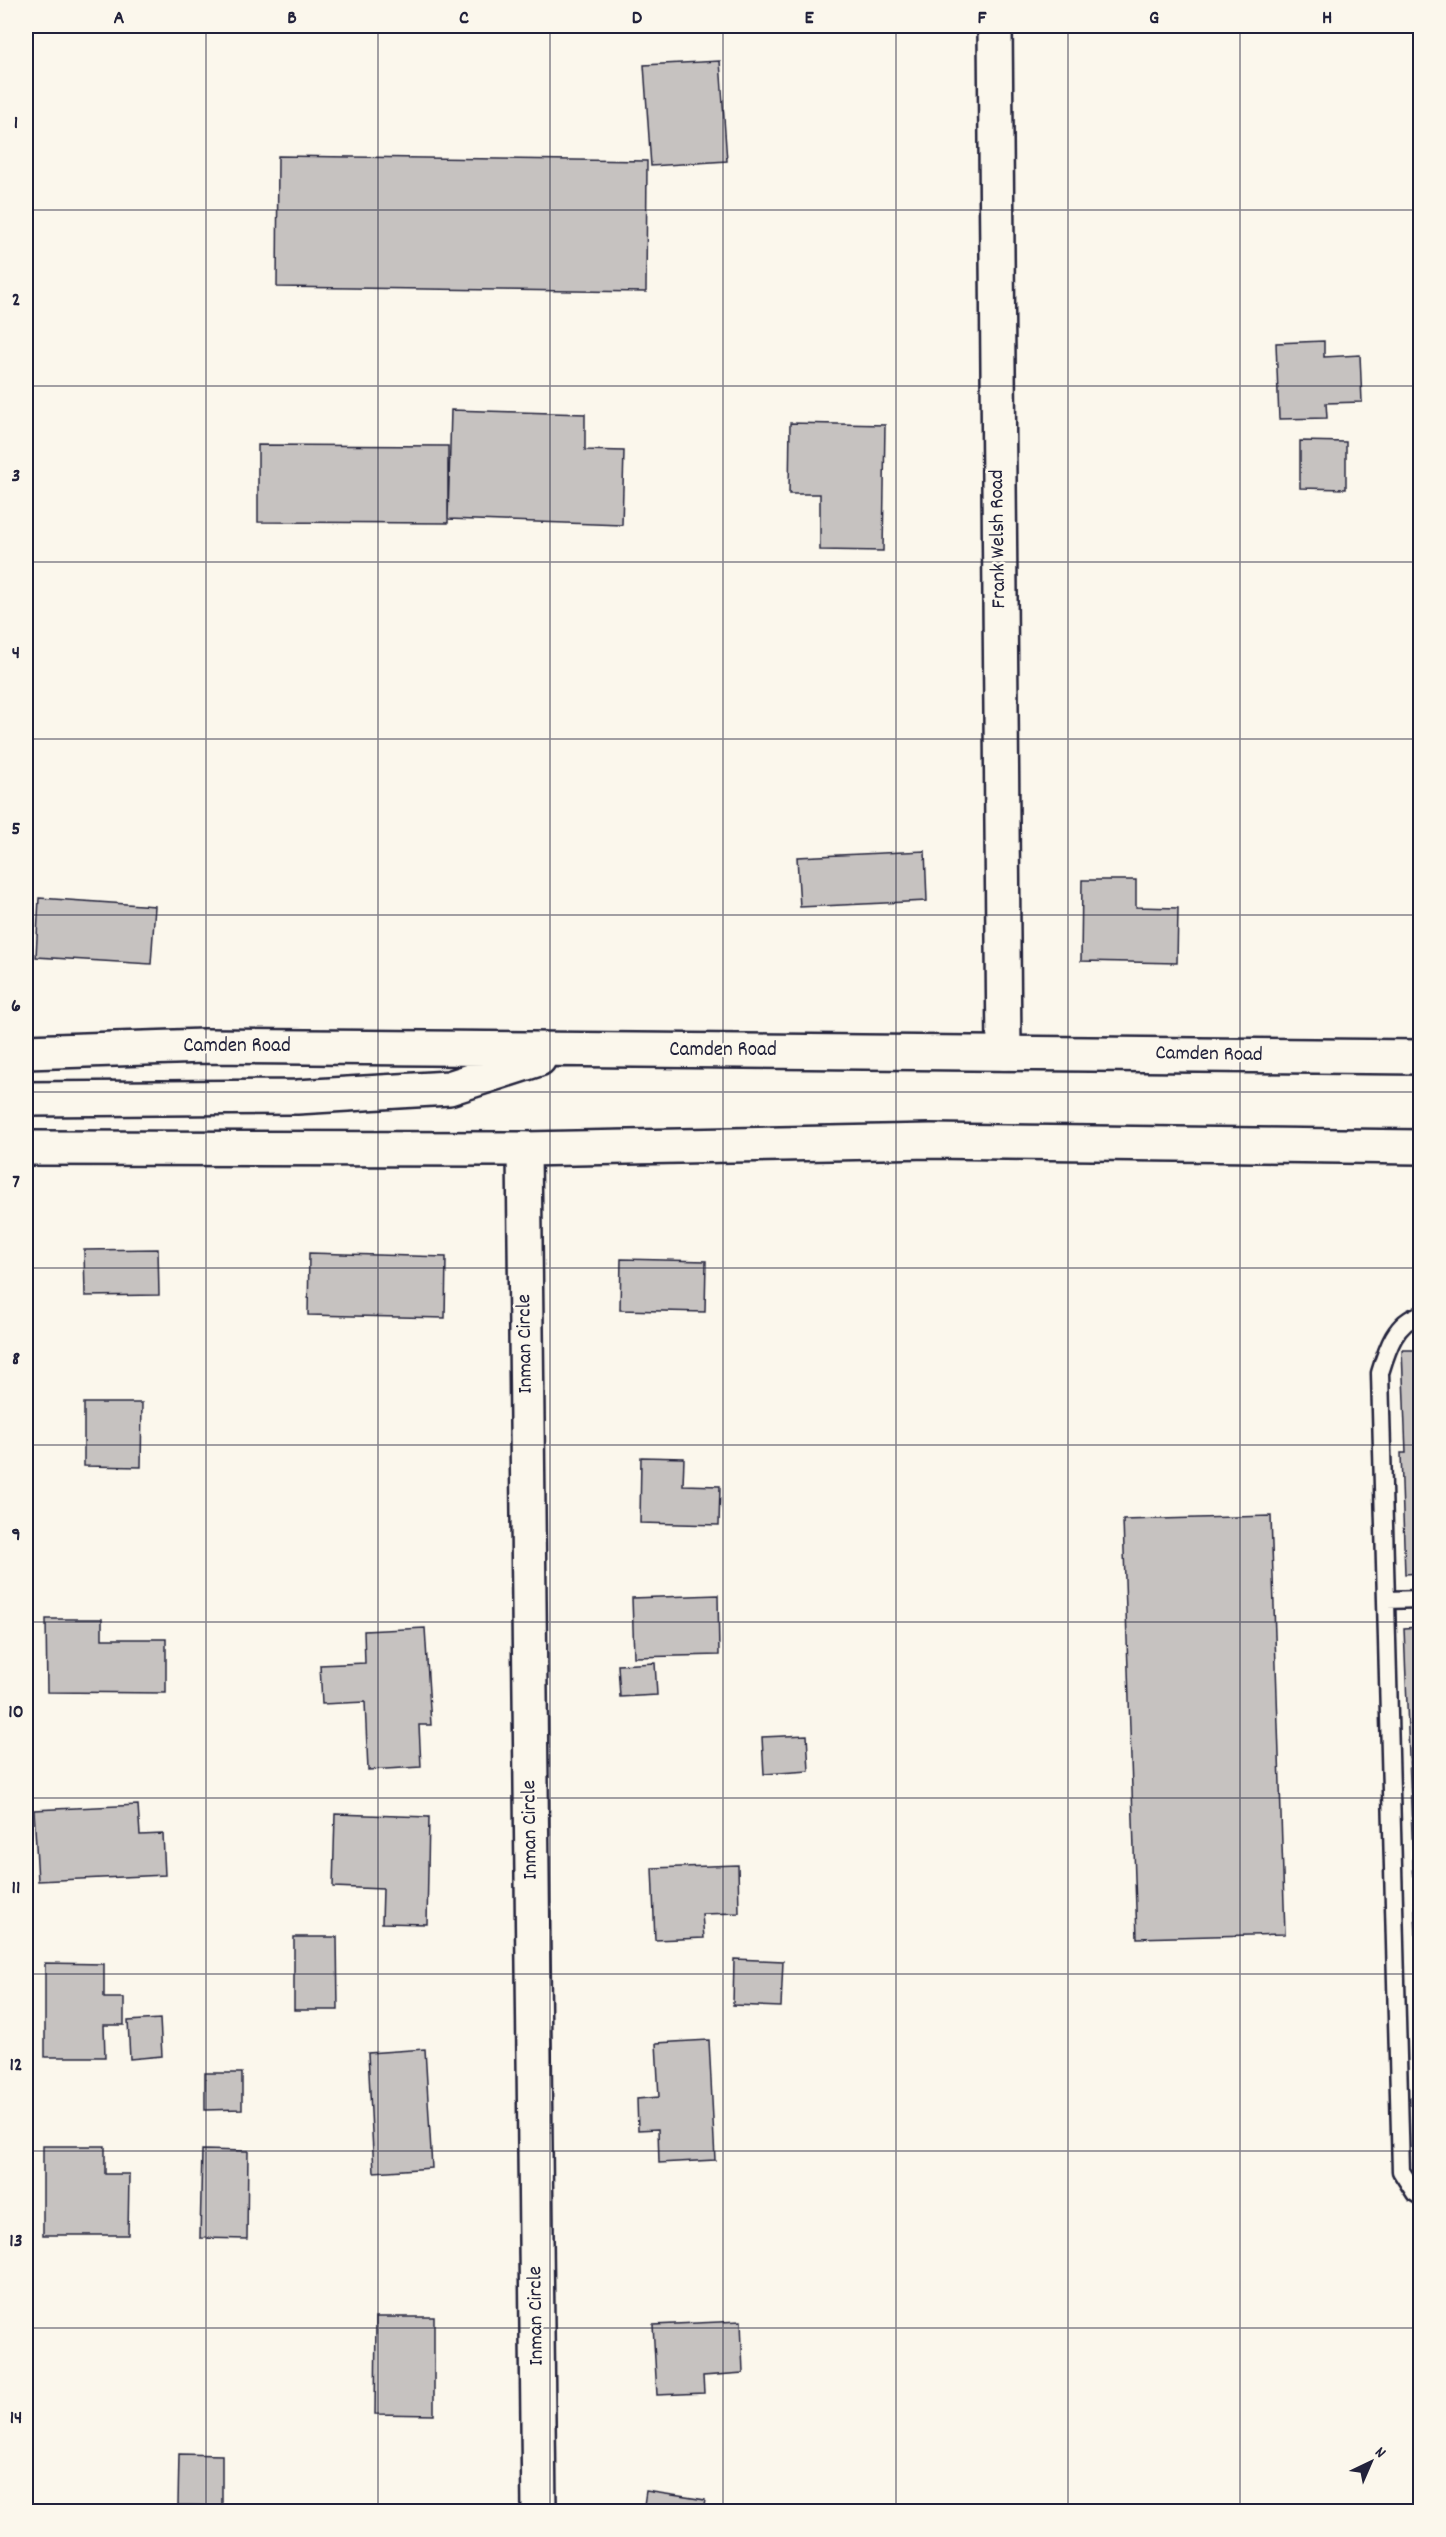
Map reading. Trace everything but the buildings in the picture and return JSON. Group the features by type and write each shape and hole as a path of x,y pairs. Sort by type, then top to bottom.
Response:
{"main road":[{"name":"Frank Welsh Road","path":"994,26 1004,1053"},
{"name":"Camden Road","path":"26,1052 204,1046 1420,1057"},
{"path":"26,1099 297,1097 449,1089 567,1050"},
{"path":"26,1148 524,1149 931,1141 1420,1147"},
{"name":"Inman Circle","path":"524,1149 539,2511"}],"lane":[{"path":"1420,1315 1412,1317 1389,1341 1380,1373 1401,2171 1415,2193 1420,2196"},
{"path":"1386,1600 1420,1599"}]}
